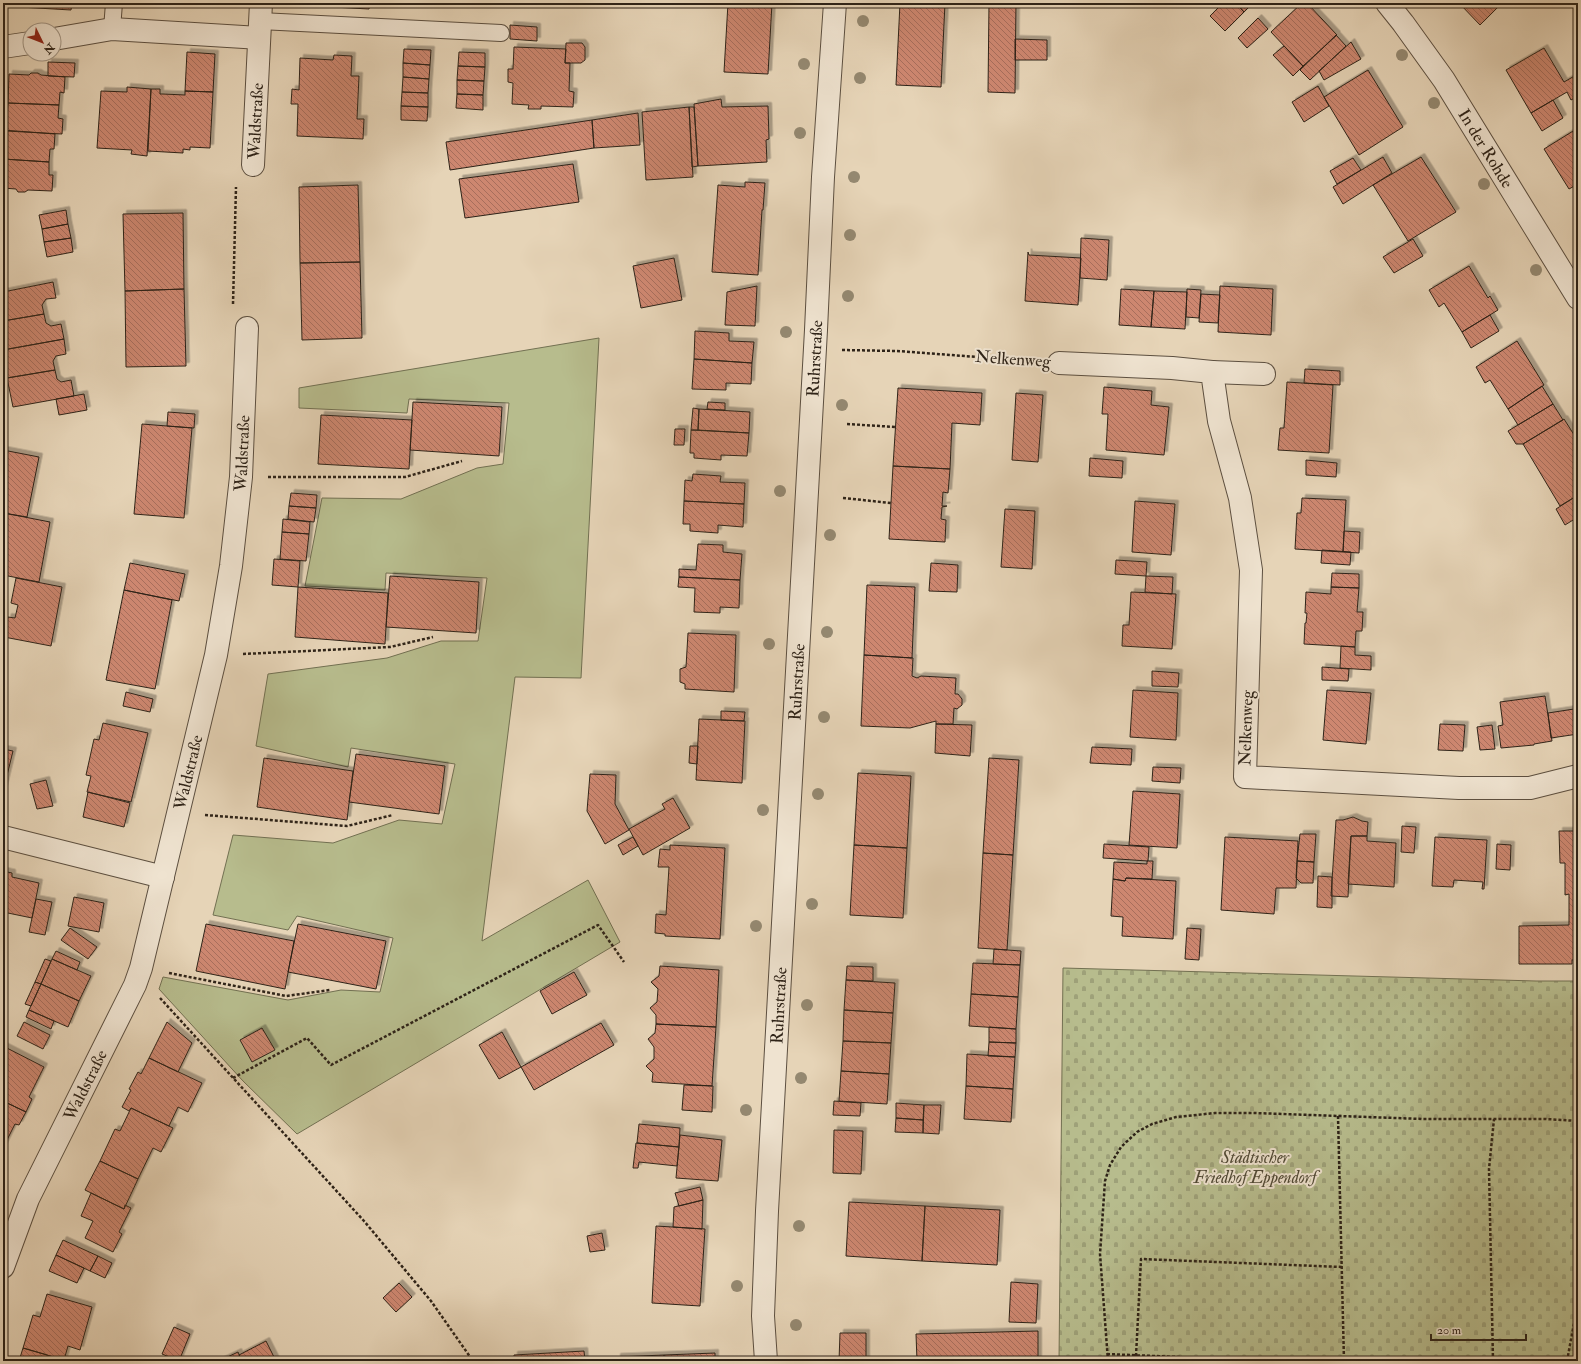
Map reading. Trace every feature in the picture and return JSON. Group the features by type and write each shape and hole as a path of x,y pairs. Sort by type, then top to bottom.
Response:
{"street":[{"name":"Ruhrstraße","path":"766,1361 763,1316 767,1204 815,350 823,177 835,3"},
{"name":"In der Rohde","path":"1387,3 1404,23 1444,80 1578,298"},
{"path":"62,38 112,29 260,21"},
{"name":"Waldstraße","path":"253,165 260,21"},
{"path":"3,47 22,44"},
{"name":"Waldstraße","path":"3,1267 28,1199 138,977 179,813 216,655 231,566 241,477 248,328"},
{"name":"Nelkenweg","path":"1059,363 1264,374"},
{"name":"Nelkenweg","path":"1212,372 1219,421 1240,498 1251,570 1245,777 1466,788 1530,788 1578,776"},
{"path":"3,837 163,877"}],"lane":[{"path":"112,29 114,3"},
{"path":"260,21 501,33"}],"path":[{"name":"Waldstraße","path":"248,328 233,316 236,180 253,165"},
{"name":"Nelkenweg","path":"815,350 897,351 1059,363"},
{"path":"847,424 895,427"},
{"path":"241,477 405,477 462,461"},
{"path":"843,498 891,503"},
{"path":"216,655 390,648 433,637"},
{"path":"179,813 347,826 393,814"},
{"path":"233,1078 307,1038 331,1065 598,925 624,962"},
{"path":"138,977 286,996 330,990"},
{"path":"138,977 161,999 364,1221 431,1301 473,1361"},
{"path":"1108,1361 1100,1254 1105,1181 1110,1165 1121,1146 1137,1132 1152,1124 1176,1117 1215,1113 1423,1119 1494,1118 1578,1121"},
{"path":"1338,1116 1344,1361"},
{"path":"1493,1361 1489,1170 1494,1118"},
{"path":"1136,1356 1141,1259 1342,1267"},
{"path":"1567,1361 1578,1302"},
{"path":"1107,1354 1273,1361"}],"green space":[{"path":"599,338 581,678 515,677 482,941 588,880 620,942 297,1134 243,1081 159,989 163,977 288,1000 341,990 380,992 393,938 297,916 288,930 213,915 233,835 333,843 399,820 442,824 455,764 351,748 348,767 256,746 268,674 387,658 441,641 478,641 487,578 386,573 385,590 305,586 322,498 401,499 477,468 503,464 509,403 409,399 407,413 299,408 299,388"},
{"name":"Städtischer Friedhof Eppendorf","path":"1063,968 1578,981 1578,1361 1059,1361"}],"building":[{"path":"3,3 72,3 71,10 3,6"},
{"path":"223,3 223,7 168,4"},
{"path":"315,3 370,3 369,9 315,6"},
{"path":"496,3 572,3 572,7"},
{"path":"728,3 772,3 768,74 724,72"},
{"path":"900,3 945,3 941,87 896,85"},
{"path":"989,3 1016,3 1015,93 988,92"},
{"path":"1223,3 1236,3 1244,12 1225,31 1210,16"},
{"path":"1236,3 1253,3 1244,12"},
{"path":"1302,3 1307,3 1337,35 1303,66 1271,32"},
{"path":"1459,3 1502,3 1480,25"},
{"path":"1258,18 1268,29 1247,48 1238,38"},
{"path":"510,25 537,27 537,41 510,39"},
{"path":"1336,35 1346,46 1310,80 1300,70"},
{"path":"1015,39 1047,40 1047,60 1015,60"},
{"path":"1351,42 1361,59 1324,80 1319,71"},
{"path":"566,43 582,43 585,47 585,60 581,63 565,63"},
{"path":"1284,46 1303,66 1293,76 1273,55"},
{"path":"514,47 566,49 565,63 570,63 569,91 574,92 573,107 541,106 541,109 528,109 529,105 512,104 513,83 508,82 508,69 513,69"},
{"path":"1544,48 1564,82 1578,74 1578,96 1571,100 1567,92 1531,113 1506,70"},
{"path":"404,49 431,50 430,65 403,63"},
{"path":"187,52 215,54 213,92 185,91"},
{"path":"459,52 485,53 485,67 458,66"},
{"path":"334,55 352,56 351,76 359,76 357,119 364,119 363,139 297,136 298,104 291,104 292,89 299,90 300,58 333,60"},
{"path":"48,62 75,63 74,77 48,76"},
{"path":"403,63 430,65 429,79 403,77"},
{"path":"458,66 485,67 484,81 457,80"},
{"path":"1368,70 1403,127 1359,155 1324,97"},
{"path":"31,73 65,77 64,93 60,92 59,105 8,103 9,74 29,75"},
{"path":"403,77 429,79 428,93 402,92"},
{"path":"457,80 484,81 483,95 457,94"},
{"path":"1318,86 1329,106 1304,122 1292,102"},
{"path":"127,87 151,89 147,156 131,154 132,150 97,148 101,91 127,92"},
{"path":"151,89 160,89 160,94 185,95 185,91 213,92 210,148 190,147 190,150 183,149 183,153 148,151"},
{"path":"402,92 428,93 428,107 401,106"},
{"path":"457,94 483,95 483,110 456,108"},
{"path":"721,99 722,107 768,106 769,139 766,140 767,162 698,166 694,104"},
{"path":"1553,100 1563,118 1542,131 1531,113"},
{"path":"8,103 59,105 58,118 63,119 62,134 6,131"},
{"path":"401,106 428,107 427,121 401,120"},
{"path":"689,107 694,107 698,166 692,167"},
{"path":"689,107 693,177 646,180 642,112"},
{"path":"638,113 640,145 594,148 592,120"},
{"path":"592,120 594,148 450,170 446,142"},
{"path":"1578,128 1578,184 1569,189 1544,149"},
{"path":"3,130 55,134 54,149 50,149 49,162 3,159"},
{"path":"1383,157 1392,173 1343,204 1333,187"},
{"path":"1421,157 1456,212 1408,241 1373,185"},
{"path":"1353,158 1361,170 1337,184 1330,171"},
{"path":"3,159 49,162 49,175 53,175 52,191 28,190 25,192 18,192 16,189 3,188"},
{"path":"573,164 579,202 465,218 459,179"},
{"path":"745,182 765,183 758,275 712,272 718,185 745,187"},
{"path":"358,185 360,262 300,263 299,187"},
{"path":"66,210 68,224 42,229 39,215"},
{"path":"183,213 184,289 125,291 123,214"},
{"path":"68,224 71,238 44,242 42,229"},
{"path":"71,238 73,252 47,257 44,242"},
{"path":"1081,238 1109,240 1107,280 1080,278"},
{"path":"1413,239 1423,256 1394,273 1383,257"},
{"path":"1028,252 1029,255 1081,258 1078,305 1025,301"},
{"path":"674,258 682,300 641,308 633,266"},
{"path":"360,262 362,338 302,340 300,263"},
{"path":"1469,266 1488,298 1490,296 1498,310 1462,332 1444,303 1439,307 1429,290"},
{"path":"53,282 56,298 46,299 42,305 44,314 3,321 3,292"},
{"path":"757,286 755,326 725,325 727,292"},
{"path":"1220,286 1273,289 1271,335 1218,332"},
{"path":"184,289 186,366 126,367 125,291"},
{"path":"1121,289 1154,291 1151,327 1119,325"},
{"path":"1187,289 1201,290 1199,318 1186,317"},
{"path":"1154,291 1187,292 1185,329 1151,327"},
{"path":"1201,294 1220,295 1218,323 1199,322"},
{"path":"44,314 46,323 51,326 61,324 64,339 3,350 3,321"},
{"path":"1490,315 1499,331 1471,348 1462,332"},
{"path":"695,331 729,333 729,341 754,342 752,363 694,359"},
{"path":"64,339 66,354 56,356 53,361 55,370 7,378 3,350"},
{"path":"1517,341 1544,385 1508,409 1490,380 1485,383 1476,367"},
{"path":"694,359 752,363 751,384 726,383 726,390 692,389"},
{"path":"1305,369 1340,371 1340,385 1304,383"},
{"path":"55,370 57,379 61,382 71,380 74,396 13,407 7,378"},
{"path":"1287,382 1333,385 1329,453 1278,450 1280,428 1284,428"},
{"path":"1542,386 1553,404 1518,425 1508,409"},
{"path":"1104,387 1152,391 1151,405 1169,407 1164,455 1106,450 1108,414 1102,414"},
{"path":"898,388 982,393 980,425 952,423 950,469 893,466"},
{"path":"1016,393 1043,395 1038,462 1012,460"},
{"path":"84,394 87,410 59,415 56,399"},
{"path":"413,402 502,407 499,456 410,450"},
{"path":"708,402 725,403 725,410 707,409"},
{"path":"1553,404 1563,420 1523,444 1516,444 1508,431"},
{"path":"693,408 699,409 698,430 691,430"},
{"path":"699,409 750,412 749,433 698,430"},
{"path":"168,412 195,414 194,428 167,426"},
{"path":"321,415 412,420 409,469 318,464"},
{"path":"1564,419 1578,441 1578,495 1560,506 1523,444"},
{"path":"142,424 192,428 184,518 134,514"},
{"path":"675,429 685,429 684,445 674,445"},
{"path":"691,430 749,433 747,456 721,455 721,460 694,458 694,453 690,453"},
{"path":"3,450 39,457 27,517 3,513"},
{"path":"1090,458 1123,461 1122,478 1089,476"},
{"path":"1306,460 1337,463 1336,477 1306,475"},
{"path":"893,466 950,469 948,493 943,492 942,506 947,506 942,507 941,519 946,520 945,542 889,539"},
{"path":"693,474 721,476 720,482 745,483 744,504 684,501 685,480 692,481"},
{"path":"291,493 317,495 316,508 289,506"},
{"path":"1578,495 1578,517 1565,525 1556,509"},
{"path":"1302,498 1346,500 1343,552 1295,549 1297,513 1301,513"},
{"path":"684,501 744,504 743,527 718,525 718,533 690,531 690,524 683,524"},
{"path":"1135,501 1175,504 1171,555 1132,552"},
{"path":"289,506 316,508 314,522 288,519"},
{"path":"1005,509 1035,511 1032,569 1001,567"},
{"path":"4,513 50,522 39,582 3,575 3,553 6,540 3,539"},
{"path":"283,519 310,522 309,534 282,532"},
{"path":"1344,531 1360,532 1359,553 1343,552"},
{"path":"282,532 309,534 306,561 280,559"},
{"path":"698,544 723,545 723,552 742,554 740,580 679,577 679,569 696,570"},
{"path":"1322,550 1351,552 1350,565 1321,563"},
{"path":"274,559 300,561 298,587 272,585"},
{"path":"1116,560 1147,562 1146,576 1115,574"},
{"path":"130,563 185,574 179,601 124,590"},
{"path":"931,563 958,565 957,592 929,591"},
{"path":"1332,573 1359,574 1359,588 1331,587"},
{"path":"390,576 479,582 476,633 386,627"},
{"path":"1146,576 1173,577 1172,594 1145,592"},
{"path":"679,577 740,580 739,608 720,607 720,613 694,612 695,588 678,587"},
{"path":"16,578 62,587 51,646 4,637 8,617 15,618 18,605 11,603"},
{"path":"867,585 915,587 912,658 864,655"},
{"path":"298,587 388,593 385,644 295,637"},
{"path":"1331,587 1359,588 1357,612 1363,612 1362,631 1356,631 1355,647 1304,644 1307,613 1305,613 1306,592 1331,594"},
{"path":"124,590 172,600 155,689 106,680"},
{"path":"1131,592 1176,594 1172,649 1122,646 1123,625 1129,625"},
{"path":"688,633 736,635 734,692 685,689 685,684 680,682 680,669 686,667"},
{"path":"1341,646 1355,647 1355,655 1371,656 1371,670 1340,668"},
{"path":"864,655 913,658 912,676 917,678 921,676 956,678 955,694 958,694 962,699 962,705 957,709 954,708 953,724 936,724 936,721 910,728 861,726"},
{"path":"1322,667 1349,669 1348,681 1322,680"},
{"path":"1152,671 1179,673 1178,687 1152,686"},
{"path":"1133,690 1178,693 1176,740 1130,737"},
{"path":"1327,690 1371,693 1366,744 1323,740"},
{"path":"126,692 153,699 150,712 123,706"},
{"path":"1545,696 1552,741 1534,745 1501,748 1498,726 1503,725 1500,702"},
{"path":"1574,709 1578,734 1551,738 1548,713"},
{"path":"721,711 745,712 744,721 721,720"},
{"path":"699,719 745,721 742,783 696,780"},
{"path":"103,723 148,733 131,802 87,792 91,776 86,775 94,739 99,740"},
{"path":"936,724 972,725 970,756 935,753"},
{"path":"1440,724 1465,725 1463,751 1438,750"},
{"path":"1492,725 1495,749 1480,750 1477,727"},
{"path":"690,746 698,746 697,764 689,763"},
{"path":"1092,747 1132,749 1131,765 1090,763"},
{"path":"3,749 13,751 3,792"},
{"path":"356,754 445,766 439,814 349,802"},
{"path":"264,758 353,771 347,820 257,807"},
{"path":"989,758 1019,760 1013,855 983,853"},
{"path":"1153,767 1181,768 1180,783 1152,781"},
{"path":"858,773 911,776 907,848 854,845"},
{"path":"590,774 616,775 615,804 629,830 605,844 587,811"},
{"path":"46,780 53,806 37,809 30,784"},
{"path":"1133,791 1180,794 1177,848 1129,845"},
{"path":"88,792 130,803 124,827 83,817"},
{"path":"673,798 690,828 643,855 629,829 665,809 662,804"},
{"path":"1353,817 1368,822 1367,836 1351,836 1348,897 1331,896 1336,820 1343,820"},
{"path":"1402,826 1416,827 1414,853 1401,852"},
{"path":"1559,831 1578,831 1578,959 1572,960 1572,964 1519,964 1519,926 1569,925 1569,894 1565,895 1565,863 1560,863"},
{"path":"1300,834 1316,834 1314,862 1297,861"},
{"path":"1351,836 1367,836 1367,841 1396,843 1394,887 1348,884"},
{"path":"633,837 638,846 623,855 618,845"},
{"path":"1225,837 1298,841 1296,888 1276,888 1274,914 1221,910"},
{"path":"1435,837 1487,840 1484,889 1482,889 1483,882 1454,880 1453,887 1432,886"},
{"path":"1104,844 1149,847 1148,861 1103,858"},
{"path":"1497,844 1511,845 1510,870 1496,869"},
{"path":"670,845 725,848 720,939 665,936 665,934 655,933 656,914 666,915 669,867 658,867 660,849 670,850"},
{"path":"854,845 907,848 903,918 850,915"},
{"path":"983,853 1013,855 1007,950 978,948"},
{"path":"1147,861 1153,861 1152,879 1126,878 1125,881 1113,879 1114,862 1147,864"},
{"path":"1297,861 1314,862 1313,883 1301,883 1296,878"},
{"path":"3,871 12,873 12,877 39,883 32,918 3,912"},
{"path":"1318,876 1332,877 1332,908 1317,907"},
{"path":"1126,878 1176,881 1173,939 1122,936 1123,917 1111,916 1113,879 1125,881"},
{"path":"74,897 104,903 99,932 68,926"},
{"path":"36,899 52,902 45,935 29,932"},
{"path":"206,924 294,941 285,989 196,971"},
{"path":"298,924 386,941 376,989 288,972"},
{"path":"70,928 97,947 88,959 61,940"},
{"path":"1187,928 1201,929 1199,960 1185,959"},
{"path":"994,949 1021,951 1020,965 993,964"},
{"path":"56,951 80,962 77,970 52,959"},
{"path":"45,959 51,961 41,984 35,982"},
{"path":"52,959 91,976 79,1001 41,984"},
{"path":"973,963 1020,965 1018,997 971,994"},
{"path":"660,966 719,970 716,1027 656,1024 656,1015 650,1008 657,1002 658,989 651,982 659,976"},
{"path":"847,966 873,967 873,981 846,980"},
{"path":"574,972 587,995 552,1014 540,991"},
{"path":"846,980 895,983 893,1013 844,1010"},
{"path":"35,982 41,984 31,1006 25,1004"},
{"path":"41,984 79,1001 68,1027 29,1010"},
{"path":"971,994 1018,997 1016,1029 969,1026"},
{"path":"29,1010 54,1021 51,1029 26,1017"},
{"path":"844,1010 893,1013 891,1043 843,1041"},
{"path":"24,1022 50,1035 43,1049 17,1036"},
{"path":"167,1022 192,1043 178,1072 149,1058"},
{"path":"601,1023 614,1045 534,1090 521,1067"},
{"path":"656,1024 716,1027 712,1086 652,1082 653,1073 646,1066 654,1059 654,1047 648,1039 655,1033"},
{"path":"989,1027 1016,1029 1016,1043 989,1042"},
{"path":"262,1028 275,1050 252,1062 240,1040"},
{"path":"502,1032 521,1067 499,1079 479,1045"},
{"path":"843,1041 891,1043 889,1074 841,1071"},
{"path":"989,1042 1016,1043 1015,1057 988,1056"},
{"path":"3,1046 44,1067 29,1097 32,1099 26,1112 3,1101"},
{"path":"967,1054 1015,1057 1013,1089 966,1086"},
{"path":"149,1058 202,1083 188,1112 178,1107 169,1126 131,1108 129,1111 122,1107 138,1072 141,1074"},
{"path":"841,1071 889,1074 887,1104 839,1101"},
{"path":"684,1085 713,1086 712,1112 682,1110"},
{"path":"966,1086 1013,1089 1011,1122 964,1119"},
{"path":"3,1101 26,1112 19,1125 15,1124 3,1148"},
{"path":"834,1101 861,1103 860,1116 833,1115"},
{"path":"896,1103 924,1105 923,1120 896,1118"},
{"path":"924,1105 941,1105 939,1134 923,1133"},
{"path":"131,1108 173,1128 161,1152 153,1148 138,1179 100,1161 115,1129 120,1131"},
{"path":"896,1118 923,1120 923,1133 895,1132"},
{"path":"639,1124 680,1128 679,1147 637,1143"},
{"path":"834,1130 863,1131 861,1174 833,1173"},
{"path":"680,1135 722,1140 718,1181 676,1178"},
{"path":"636,1143 679,1147 677,1166 639,1162 638,1168 633,1168"},
{"path":"100,1161 138,1179 124,1209 85,1190"},
{"path":"700,1187 703,1200 679,1206 675,1193"},
{"path":"91,1193 124,1209 125,1205 131,1208 119,1232 122,1234 113,1252 85,1238 93,1221 81,1216"},
{"path":"703,1200 702,1229 673,1227 674,1207"},
{"path":"849,1202 925,1206 922,1261 846,1256"},
{"path":"925,1206 1000,1210 997,1265 922,1261"},
{"path":"656,1226 705,1229 700,1306 652,1303"},
{"path":"602,1233 605,1250 590,1252 587,1236"},
{"path":"63,1240 98,1256 90,1271 56,1255"},
{"path":"56,1255 84,1268 77,1283 49,1271"},
{"path":"98,1256 112,1263 105,1278 90,1271"},
{"path":"1011,1282 1038,1284 1036,1323 1009,1322"},
{"path":"399,1283 412,1297 396,1312 383,1298"},
{"path":"47,1294 92,1307 80,1350 68,1346 64,1360 23,1348 33,1315 40,1317"},
{"path":"174,1327 190,1334 179,1361 162,1354"},
{"path":"1038,1331 1038,1361 917,1361 916,1334"},
{"path":"840,1333 866,1333 866,1361 839,1361"},
{"path":"266,1341 276,1361 242,1361 239,1355"},
{"path":"23,1348 44,1354 64,1361 19,1361"},
{"path":"584,1351 585,1361 514,1361 514,1355"},
{"path":"238,1352 242,1361 219,1361"},
{"path":"715,1353 715,1361 664,1361 664,1355"},
{"path":"664,1355 664,1361 617,1361 617,1357"}]}
